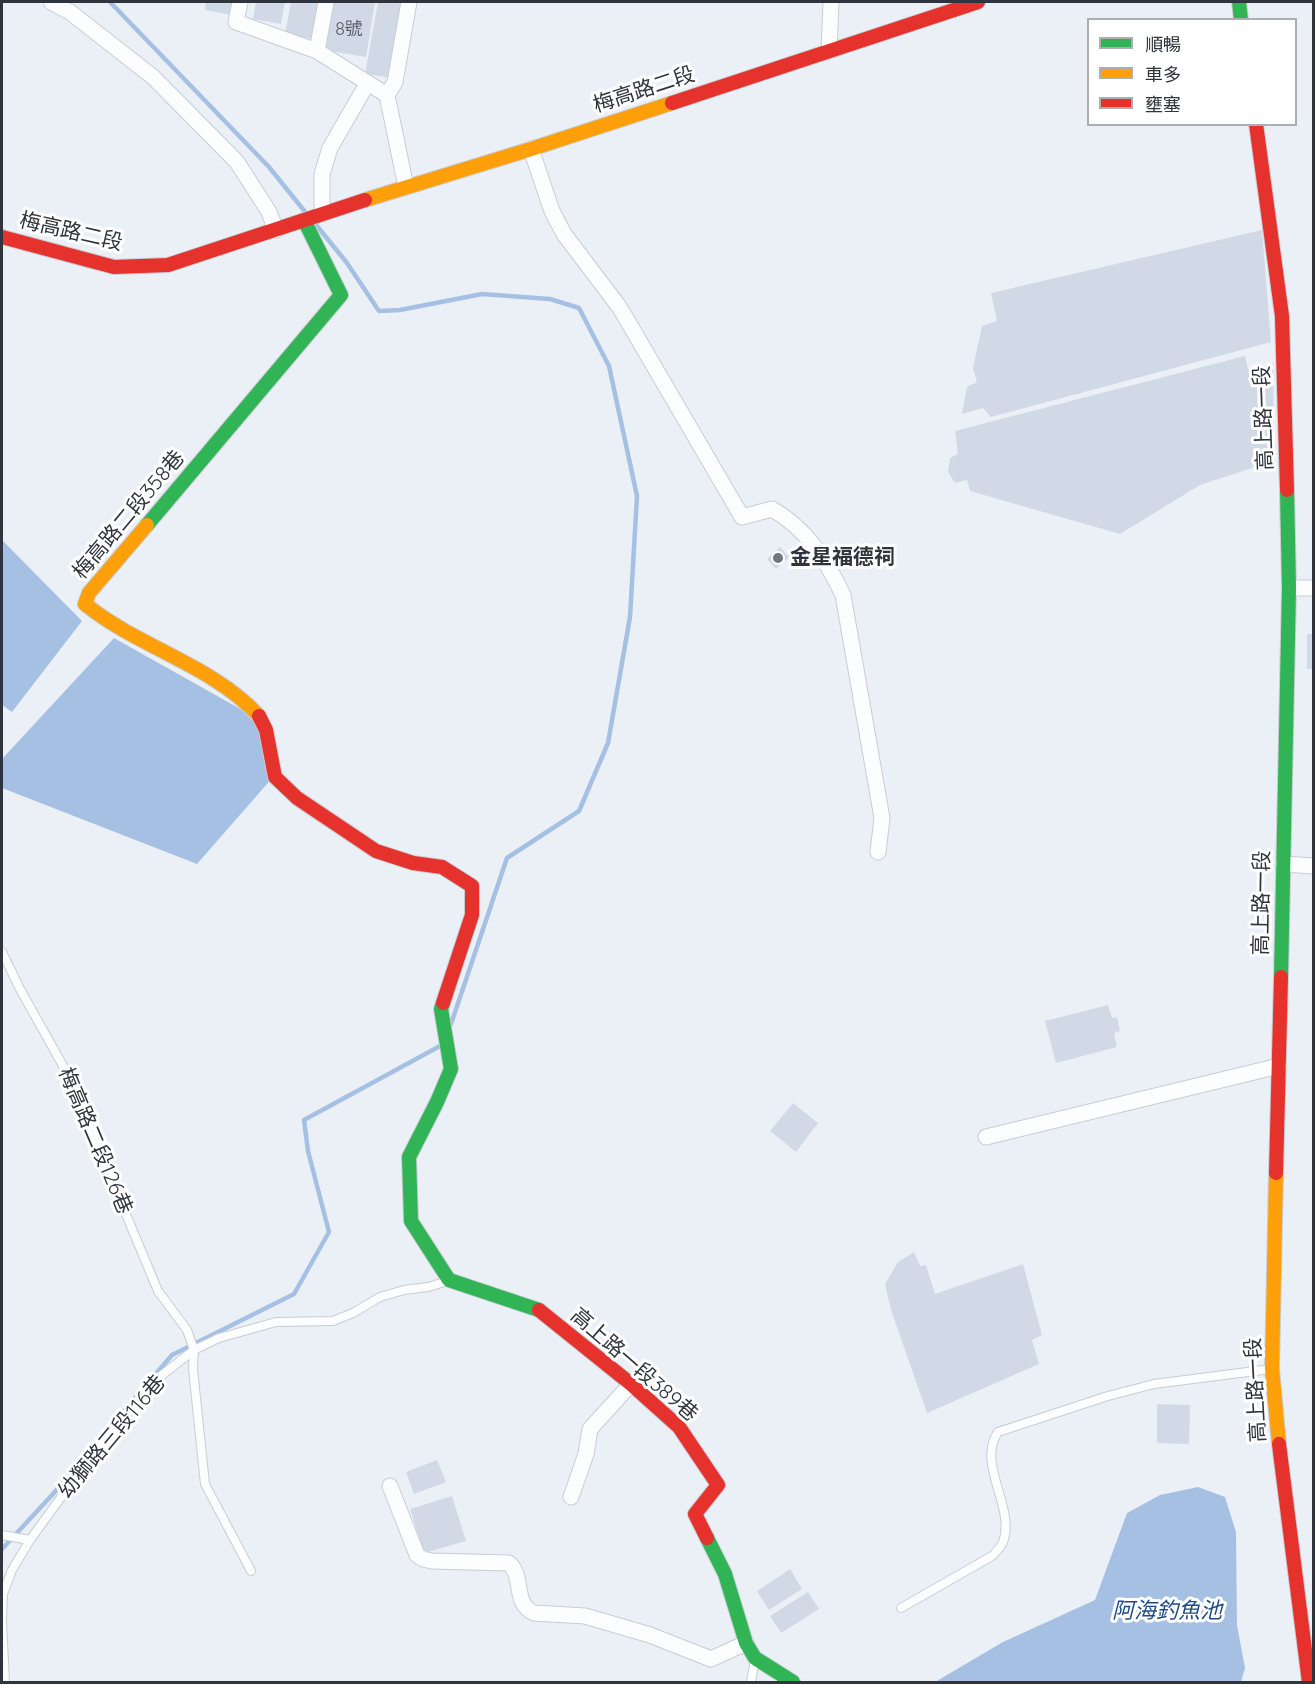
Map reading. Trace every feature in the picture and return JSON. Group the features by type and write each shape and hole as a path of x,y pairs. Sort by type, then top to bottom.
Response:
{"street":[{"path":"51,2 70,12 153,77 178,102 237,162 269,212 276,230"},
{"path":"240,2 236,22 317,51 387,95"},
{"path":"317,51 326,2"},
{"path":"406,187 387,95 395,82 409,2"},
{"path":"829,50 831,2"},
{"path":"1239,2 1241,18"},
{"name":"梅高路二段","path":"2,237 114,267 168,265 322,213 531,149 970,3"},
{"path":"322,213 322,174 330,148 367,84"},
{"name":"高上路一段","path":"1256,126 1282,316 1289,588 1272,1369 1309,1683"},
{"path":"531,149 552,211 564,234 620,308 742,517 772,509 803,533 830,567 843,595 882,818 878,852"},
{"name":"梅高路二段358巷","path":"304,220 341,295 89,593 85,604 105,620 216,679 246,702 261,718 266,730 275,777 297,798 376,852 413,863 442,867 472,886 472,915 441,1009 451,1069 409,1156 411,1221 449,1281"},
{"path":"1289,588 1314,588"},
{"path":"1283,864 1314,866"},
{"path":"986,1137 1279,1066"},
{"name":"高上路一段389巷","path":"449,1281 538,1309 631,1384 679,1427 718,1485 695,1514 724,1574 746,1643 755,1658 793,1683"},
{"path":"571,1497 586,1454 590,1429 631,1384"},
{"path":"390,1486 417,1556 423,1560 432,1561 509,1563 517,1575 520,1602 529,1611 585,1616 650,1635 711,1659 746,1643"}],"lane":[{"name":"梅高路二段126巷","path":"2,952 20,990 67,1073 158,1291 187,1330 194,1350 193,1369 205,1485 251,1571"},
{"name":"幼獅路三段116巷","path":"5,1683 3,1594 26,1540 94,1452 157,1379 194,1350 219,1338 276,1322 333,1321 353,1313 380,1297 449,1281"},
{"path":"901,1608 992,1556 1003,1543 1006,1526 991,1455 993,1440 998,1432 1108,1396 1154,1384 1272,1369"},
{"path":"2,1535 26,1540"},
{"path":"751,1683 755,1658"}],"water":[{"path":"2,540 82,621 12,712 2,705"},
{"path":"114,638 260,720 274,776 197,864 2,788 2,759"},
{"name":"阿海釣魚池","path":"1198,1487 1225,1497 1236,1532 1237,1625 1245,1668 1241,1682 935,1682 1003,1642 1095,1600 1127,1513 1160,1495"}],"building":[{"path":"206,2 235,2 232,15 205,10"},
{"path":"256,2 285,2 281,24 253,19"},
{"path":"291,2 319,2 312,39 285,34"},
{"path":"332,2 375,2 366,57 324,50"},
{"path":"378,2 406,2 393,78 365,74"},
{"path":"1262,230 1271,342 991,417 983,408 962,414 967,387 977,382 973,368 982,326 997,321 991,293"},
{"path":"1245,356 1248,369 1273,364 1274,436 1269,440 1273,461 1200,485 1120,534 970,491 967,480 955,483 948,472 950,458 958,454 955,431"},
{"name":"金星福德祠","path":"780,547 789,557 776,569 767,559"},
{"path":"1307,634 1314,634 1314,669 1307,669"},
{"path":"1108,1005 1112,1018 1117,1017 1120,1031 1114,1033 1117,1047 1056,1063 1045,1021"},
{"path":"793,1103 818,1123 796,1152 770,1131"},
{"path":"914,1252 920,1266 926,1265 935,1294 1023,1264 1042,1335 1032,1340 1039,1364 927,1413 891,1310 885,1284 898,1262"},
{"path":"1157,1404 1190,1405 1189,1444 1157,1443"},
{"path":"437,1460 446,1482 414,1494 406,1472"},
{"path":"452,1496 466,1541 424,1553 410,1509"},
{"path":"790,1569 802,1589 769,1610 757,1591"},
{"path":"808,1592 819,1609 781,1633 770,1616"}],"waterway":[{"path":"110,2 269,167 306,213"},
{"path":"317,226 347,263 379,311 400,310 482,294 550,299 579,308 609,366 637,496 630,617 608,743 579,811 507,858 451,1024"},
{"path":"2,1549 53,1494 172,1355 294,1294 329,1232 308,1151 304,1120 440,1046"}],"traffic: fast":[{"path":"1239,2 1241,18"},
{"path":"147,525 341,295 304,220"},
{"path":"1281,977 1289,588 1287,490"},
{"path":"443,1003 441,1009 451,1069 409,1157 411,1221 449,1280 539,1310"},
{"path":"707,1538 725,1574 746,1643 755,1658 793,1682"}],"traffic: slow":[{"path":"365,200 672,103"},
{"path":"147,525 89,593 85,604 128,633 219,683 259,716"},
{"path":"1276,1173 1272,1369 1279,1444"}],"traffic: jam":[{"path":"672,103 978,2"},
{"path":"1256,126 1282,316 1287,490"},
{"path":"2,237 114,267 168,265 365,200"},
{"path":"259,716 266,730 275,777 297,798 376,851 413,863 442,867 472,886 472,915 443,1003"},
{"path":"1276,1173 1281,977"},
{"path":"539,1310 631,1384 679,1427 718,1485 695,1514 707,1538"},
{"path":"1279,1444 1309,1682"}],"place":[{"name":"金星福德祠","path":"778,558"}]}
